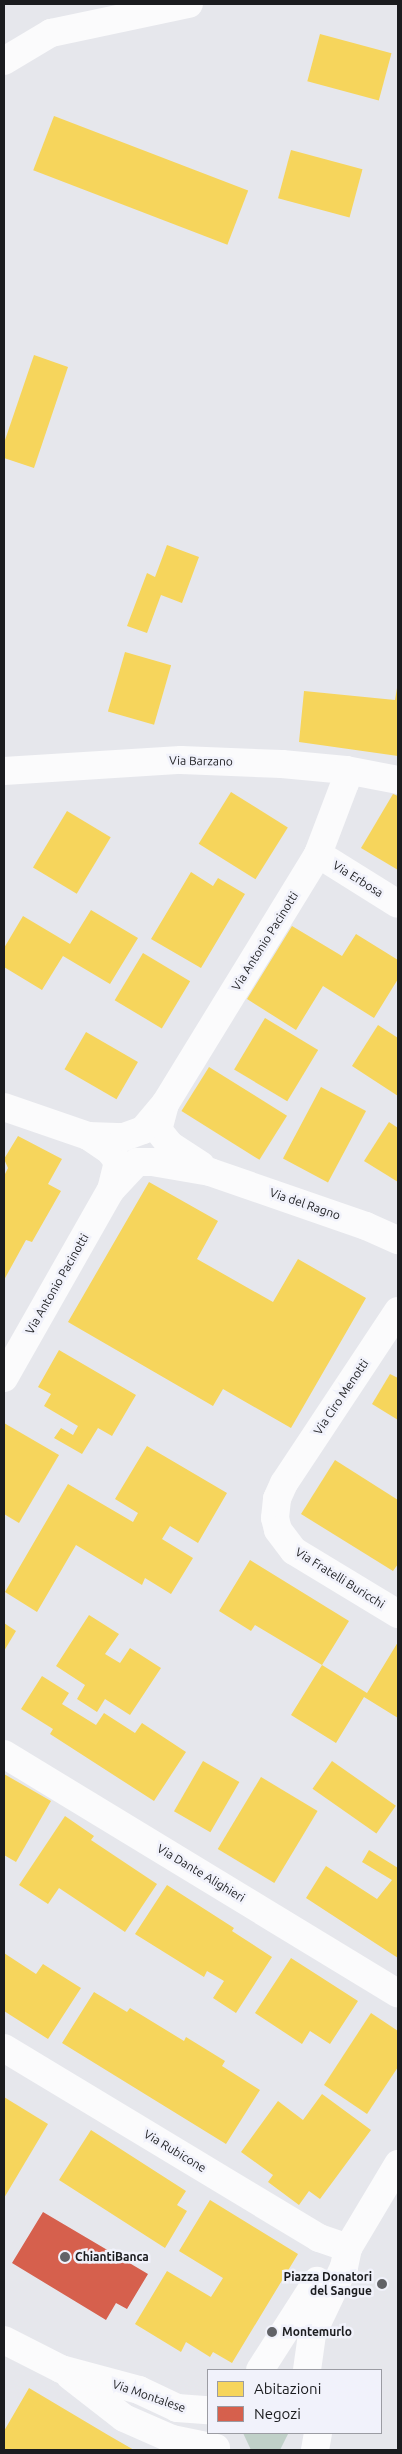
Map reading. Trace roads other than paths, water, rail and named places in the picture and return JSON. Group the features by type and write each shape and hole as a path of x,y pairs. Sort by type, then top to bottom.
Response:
{"street":[{"path":"4,61 51,33 188,4"},
{"name":"Via Barzano","path":"4,771 181,760 346,770 398,780"},
{"name":"Via Antonio Pacinotti","path":"165,1104 318,854 344,783 346,770"},
{"name":"Via Erbosa","path":"318,854 398,904"},
{"path":"88,1136 124,1137 143,1130 165,1104"},
{"path":"165,1104 158,1130 170,1145 210,1172"},
{"path":"4,1107 88,1136 110,1150 118,1162 111,1190"},
{"path":"111,1190 137,1162 152,1162 210,1172"},
{"name":"Via del Ragno","path":"210,1172 366,1226 398,1240"},
{"name":"Via Antonio Pacinotti","path":"4,1378 111,1190"},
{"name":"Via Ciro Menotti","path":"284,1482 398,1311"},
{"name":"Via Fratelli Buricchi","path":"284,1482 277,1499 275,1518 286,1543 398,1614"},
{"name":"Via Dante Alighieri","path":"4,1754 398,1994"},
{"name":"Via Rubicone","path":"4,2048 319,2238 348,2248"},
{"path":"307,2369 312,2334 344,2267 348,2248 398,2164"},
{"path":"261,2369 286,2335 331,2259 348,2248"},
{"name":"Via Montalese","path":"4,2340 61,2369 124,2418 172,2439 216,2444"},
{"name":"Via Montalese","path":"61,2369 139,2390 177,2408 207,2410"},
{"path":"315,2450 318,2434"}],"place":[{"name":"ChiantiBanca","path":"65,2257"},
{"name":"Piazza Donatori del Sangue","path":"382,2284"},
{"name":"Montemurlo","path":"272,2332"}]}
